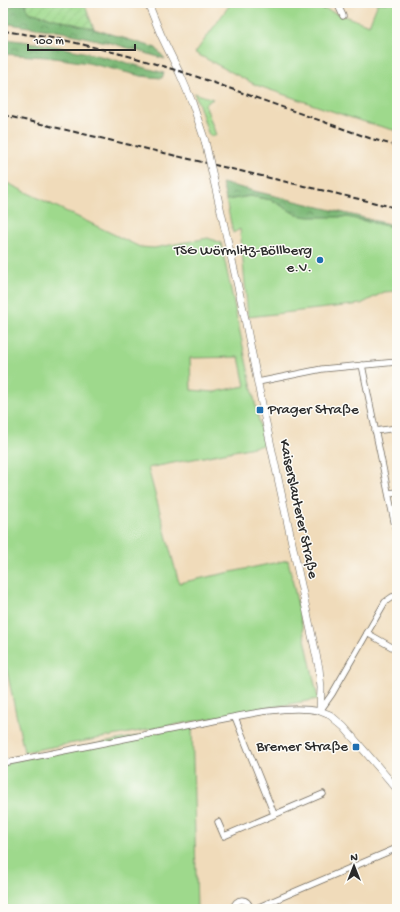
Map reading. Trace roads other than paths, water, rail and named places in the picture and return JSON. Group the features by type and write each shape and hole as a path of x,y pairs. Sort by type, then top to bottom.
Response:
{"street":[{"name":"Kaiserslauterer Straße","path":"148,3 192,102 206,141 243,309 318,668 321,688 320,711"},
{"path":"337,3 343,16"},
{"path":"258,382 322,369 397,362"},
{"path":"362,365 397,536"},
{"path":"375,431 397,428"},
{"path":"389,493 397,492"},
{"path":"320,711 332,694 385,602 392,597 397,596"},
{"path":"367,633 397,650"},
{"path":"3,763 235,717 291,709 310,710 320,711 330,715 344,727 397,789"},
{"path":"235,717 274,814"},
{"path":"218,822 224,836 323,794"},
{"path":"254,909 397,848"},
{"path":"233,909 237,901 243,900 248,902 250,909"}],"railway":[{"path":"3,31 59,39 136,58 192,75 372,139 397,146"},
{"path":"3,115 397,208"}],"place":[{"name":"TSG Wörmlitz-Böllberg e.V.","path":"320,260"},
{"name":"Prager Straße","path":"260,410"},
{"name":"Bremer Straße","path":"356,747"}]}
